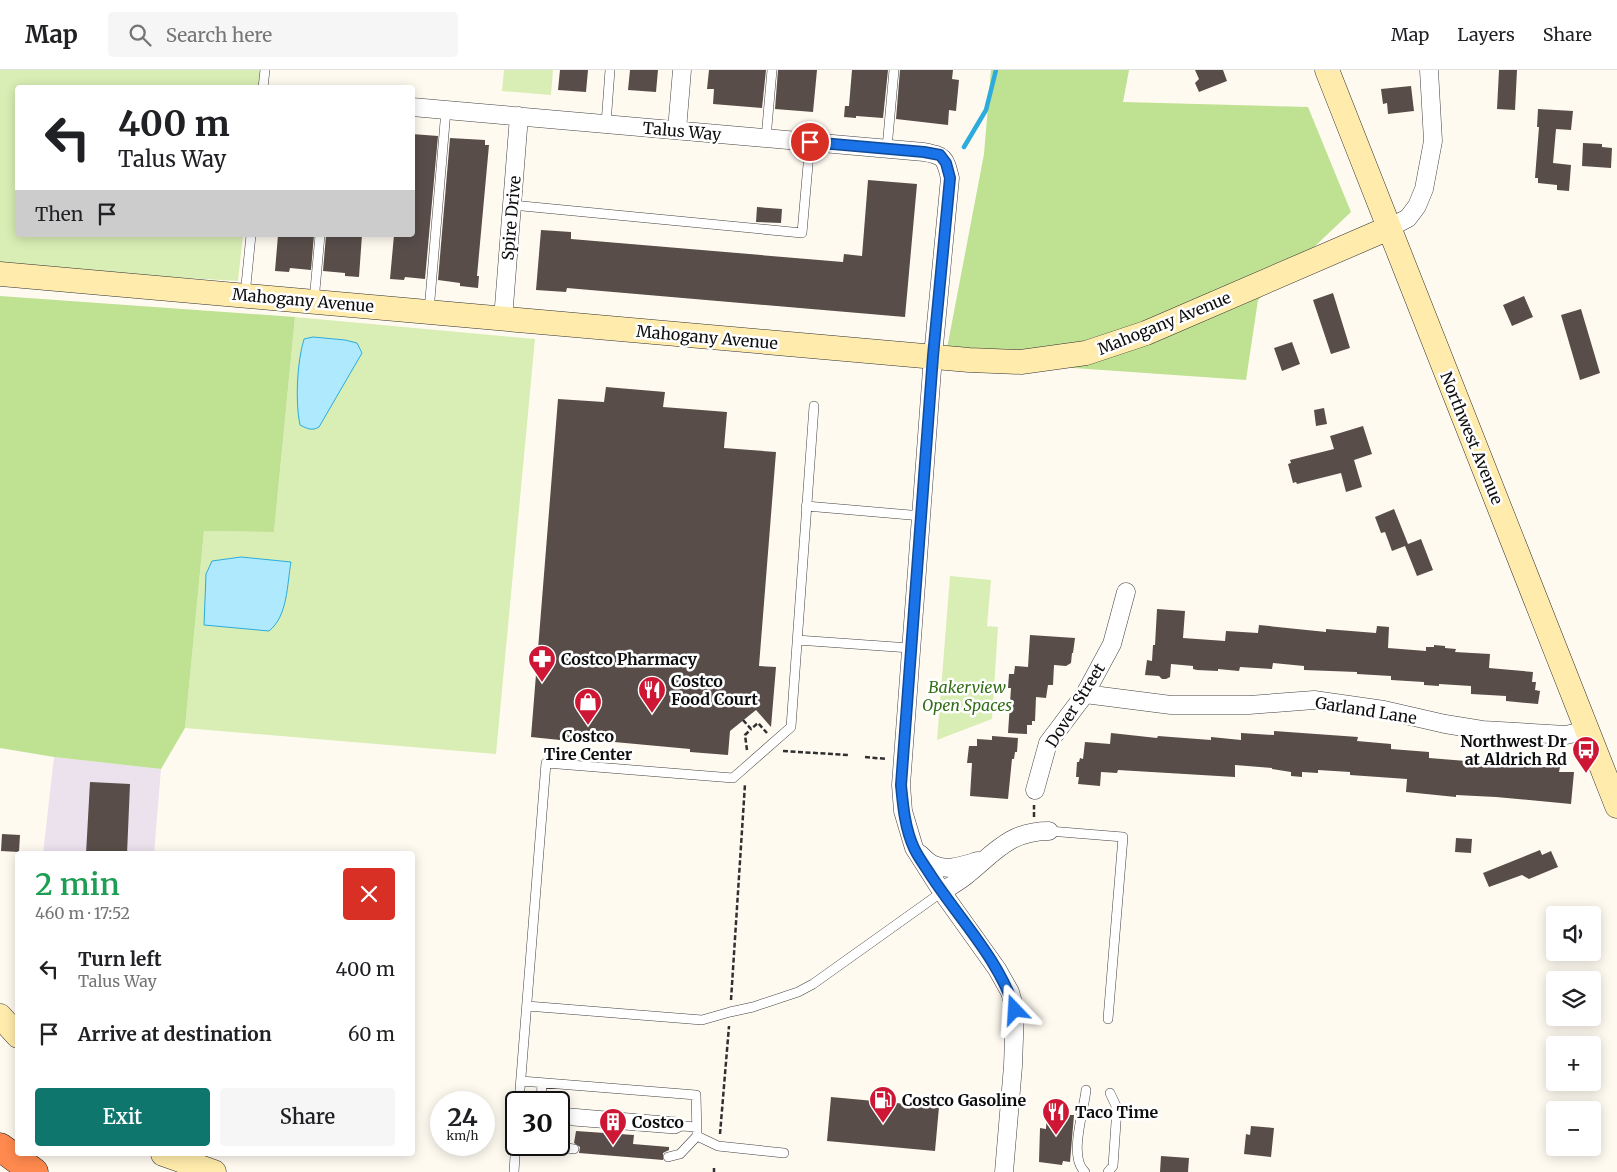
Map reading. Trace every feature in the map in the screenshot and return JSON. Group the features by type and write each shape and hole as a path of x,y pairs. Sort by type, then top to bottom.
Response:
{"highway":[{"path":"0,1147 34,1172"}],"street":[{"path":"677,130 682,70"},
{"name":"Northwest Avenue","path":"1327,70 1617,806"},
{"path":"1389,228 1408,218 1417,206 1424,189 1433,141 1429,70"},
{"name":"Talus Way","path":"415,107 887,148 940,155 946,163 950,178 933,356"},
{"name":"Spire Drive","path":"503,319 519,116"},
{"name":"Mahogany Avenue","path":"0,274 503,319 1021,362 1086,353 1146,333 1389,228"},
{"path":"933,356 922,516 910,648 901,785 903,811 914,848 942,892 997,969 1010,992 1015,1010 1013,1066 1004,1172"},
{"name":"Dover Street","path":"1035,790 1048,743 1085,694 1112,644 1126,592"},
{"name":"Garland Lane","path":"1085,694 1171,705 1249,705 1314,700 1384,710 1445,724 1482,730 1566,735 1587,730"},
{"path":"942,892 1010,840 1041,831"},
{"path":"914,848 932,864 949,868 984,859"},
{"path":"0,1016 15,1033"},
{"path":"169,1156 214,1172"}],"lane":[{"path":"263,85 264,70"},
{"path":"606,124 610,70"},
{"path":"766,138 772,70"},
{"path":"887,148 894,70"},
{"path":"429,312 446,110"},
{"path":"512,205 802,233 810,142"},
{"path":"245,295 251,237"},
{"path":"314,301 320,237"},
{"path":"520,1091 546,763 733,778 791,727 814,406"},
{"path":"806,506 922,516"},
{"path":"797,640 910,648"},
{"path":"1041,831 1123,837 1108,1019"},
{"path":"527,1006 702,1020 753,1007 798,992 813,984 942,892"},
{"path":"521,1081 696,1095 697,1132 680,1154 668,1157"},
{"path":"541,1091 542,1083"},
{"path":"1085,1172 1077,1160 1081,1114 1085,1106 1086,1090"},
{"path":"1108,1172 1113,1166 1117,1108 1110,1092"},
{"path":"570,1113 676,1122 697,1132 718,1146 784,1153"},
{"path":"570,1148 574,1149"},
{"path":"514,1172 515,1156"}],"path":[{"path":"743,720 751,729"},
{"path":"748,751 745,735 758,723 768,734"},
{"path":"783,751 848,755"},
{"path":"865,757 889,759"},
{"path":"731,1004 745,782"},
{"path":"1035,790 1041,831"},
{"path":"720,1136 729,1026"}],"shaded area":[{"path":"54,757 161,769 154,851 43,851"}],"green space":[{"path":"0,70 261,70 259,85 15,85 15,237 243,237 238,281 0,267"},
{"path":"504,70 553,70 551,95 502,91"},
{"path":"991,70 1129,70 1123,102 1308,107 1351,212 1258,300 1246,380 945,359 984,154"},
{"path":"0,296 295,317 274,532 204,531 185,728 161,769 54,757 0,748"},
{"path":"295,317 535,339 496,754 185,728 204,531 274,532"},
{"name":"Bakerview Open Spaces","path":"950,576 991,580 987,626 998,627 992,719 937,740"}],"water":[{"path":"313,337 357,343 362,353 319,427 312,429 300,425 297,394 298,370 304,339"},
{"path":"241,557 291,562 286,599 280,617 269,631 204,625 206,574 212,561"}],"building":[{"path":"560,70 588,70 586,92 558,90"},
{"path":"630,70 658,70 656,92 628,90"},
{"path":"709,70 766,70 762,108 713,104 714,89 707,89"},
{"path":"778,70 817,70 813,112 775,109"},
{"path":"852,70 888,70 883,118 844,117 845,106 849,106"},
{"path":"900,70 953,70 952,79 959,80 956,111 949,110 948,125 896,119"},
{"path":"1195,70 1223,70 1227,81 1199,92 1195,83 1199,79"},
{"path":"1499,70 1517,70 1515,110 1497,109"},
{"path":"1411,86 1414,111 1388,114 1387,103 1383,104 1381,89"},
{"path":"1538,109 1573,111 1571,130 1556,129 1553,163 1571,165 1569,191 1557,190 1557,185 1538,183 1538,178 1535,178 1539,127 1537,127"},
{"path":"415,134 438,136 425,279 405,277 404,280 390,279 394,237 415,237"},
{"path":"450,138 485,140 485,145 489,145 477,276 479,276 478,288 460,286 460,283 438,280"},
{"path":"1583,143 1602,144 1602,147 1612,148 1611,168 1582,166"},
{"path":"868,180 917,184 905,317 567,288 566,292 536,290 541,230 571,232 571,239 843,262 844,254 862,256"},
{"path":"757,207 782,209 781,223 756,222"},
{"path":"278,237 314,237 311,270 290,268 289,272 275,271"},
{"path":"326,237 362,237 359,277 345,276 345,273 323,271"},
{"path":"1333,293 1350,348 1331,354 1313,300"},
{"path":"1524,296 1533,317 1512,326 1503,305"},
{"path":"1581,309 1600,373 1580,380 1561,315"},
{"path":"1292,342 1300,364 1282,371 1274,348"},
{"path":"606,387 665,392 663,407 727,412 724,448 776,452 759,666 776,667 771,727 756,710 730,731 728,755 690,752 690,749 560,737 560,740 531,737 558,399 604,402"},
{"path":"1324,408 1327,424 1316,426 1314,410"},
{"path":"1363,426 1372,454 1354,460 1362,487 1346,492 1341,473 1297,484 1296,482 1293,483 1288,464 1291,463 1290,460 1334,449 1330,436"},
{"path":"1394,509 1408,544 1421,539 1433,570 1417,576 1405,546 1392,551 1385,532 1381,533 1375,517"},
{"path":"1157,609 1185,611 1183,638 1225,641 1226,631 1258,633 1259,625 1326,632 1326,629 1376,633 1377,626 1389,627 1388,648 1426,651 1426,647 1434,647 1434,645 1445,646 1445,648 1456,649 1455,652 1490,654 1489,668 1533,672 1532,682 1536,682 1535,690 1540,691 1538,704 1506,701 1506,696 1471,694 1471,686 1424,685 1424,682 1391,680 1391,676 1357,674 1357,672 1304,670 1304,666 1273,663 1272,669 1240,667 1239,671 1197,670 1193,669 1193,666 1171,664 1170,677 1166,679 1162,679 1159,676 1145,675 1147,660 1152,661 1153,645 1155,645"},
{"path":"1030,635 1075,638 1071,663 1066,666 1054,665 1053,685 1048,685 1046,698 1036,697 1035,721 1032,721 1032,725 1027,725 1027,734 1008,733 1011,688 1008,688 1009,674 1014,674 1015,666 1028,667"},
{"path":"1274,731 1358,737 1357,741 1391,744 1391,749 1429,752 1429,758 1560,767 1559,772 1574,772 1571,804 1496,797 1456,795 1456,797 1406,792 1407,779 1350,775 1350,772 1318,770 1318,773 1302,772 1302,777 1291,776 1291,772 1272,768 1235,765 1235,777 1118,770 1117,773 1101,772 1100,786 1078,784 1079,777 1076,777 1077,762 1079,762 1080,758 1083,759 1085,742 1110,744 1111,733 1157,738 1158,736 1211,740 1211,737 1241,740 1241,733 1274,735"},
{"path":"992,736 1018,738 1017,752 1015,752 1014,759 1012,759 1008,799 970,796 972,763 967,763 969,746 977,746 977,739 992,740"},
{"path":"90,782 130,784 127,851 86,851"},
{"path":"2,834 20,835 19,851 1,851"},
{"path":"1456,838 1472,839 1471,853 1455,852"},
{"path":"1540,850 1542,855 1551,851 1558,867 1529,879 1522,875 1489,887 1483,873"},
{"name":"Costco Gasoline","path":"831,1097 939,1107 935,1151 827,1141"},
{"name":"Taco Time","path":"1052,1111 1066,1112 1066,1115 1074,1115 1070,1162 1063,1161 1062,1165 1039,1162 1040,1128 1046,1129 1047,1113 1052,1113"},
{"path":"1251,1126 1274,1128 1271,1157 1244,1154 1246,1134 1250,1135"},
{"name":"Costco","path":"576,1131 634,1135 633,1144 669,1147 669,1150 663,1153 663,1160 579,1153 580,1147 574,1143"},
{"path":"1161,1156 1189,1158 1188,1172 1160,1172"}],"waterway":[{"path":"964,147 986,110 996,70"}],"place":[{"name":"Costco Pharmacy","path":"542,683"},
{"name":"Costco Food Court","path":"652,714"},
{"name":"Costco Tire Center","path":"588,726"},
{"name":"Northwest Dr at Aldrich Rd","path":"1586,774"},
{"name":"Costco Gasoline","path":"883,1124"},
{"name":"Taco Time","path":"1056,1136"},
{"name":"Costco","path":"613,1146"}],"route":[{"path":"810,142 940,155 946,163 950,178 933,356 922,516 910,648 901,785 903,811 914,848 942,892 997,969 1010,992 1015,1010"}]}
